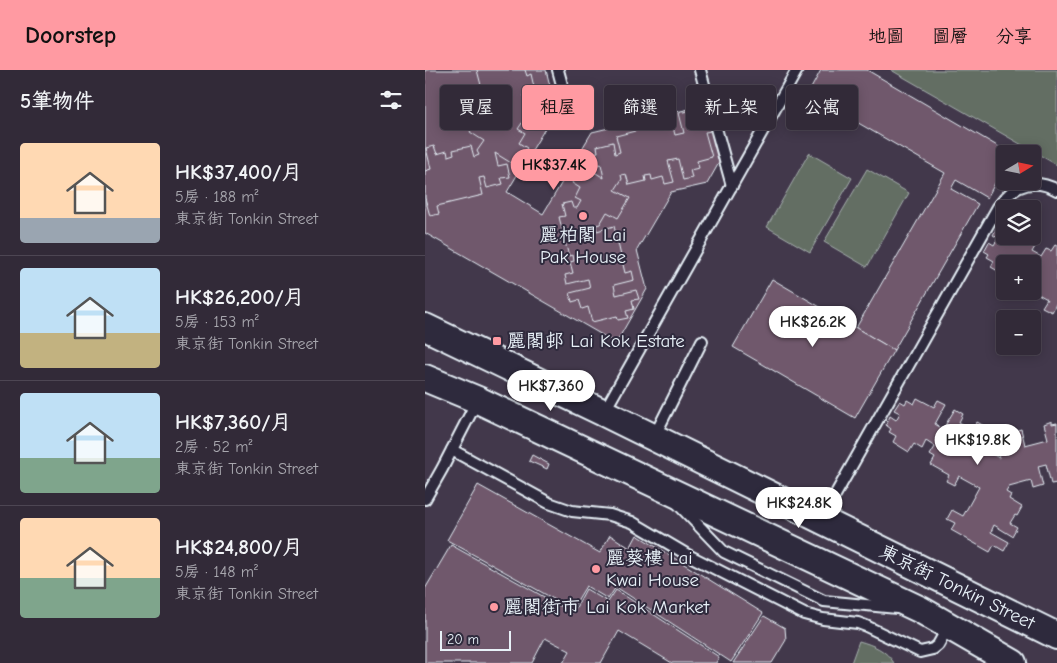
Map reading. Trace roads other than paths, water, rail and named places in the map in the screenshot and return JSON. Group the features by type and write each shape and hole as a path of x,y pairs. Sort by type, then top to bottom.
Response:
{"main road":[{"name":"東京街 Tonkin Street","path":"425,327 1057,636"},
{"name":"東京街 Tonkin Street","path":"425,378 478,400 921,610 1013,663"}],"lane":[{"path":"558,70 562,85"},
{"path":"700,70 732,186"},
{"path":"604,413 732,186 794,71"},
{"path":"821,520 1004,198 1011,191 1030,184 1049,186 1057,190"},
{"path":"654,438 702,341"},
{"path":"425,499 478,400"},
{"path":"452,450 549,503 571,511 610,515 632,522 688,555 804,614 823,619 859,623 920,652 933,650 938,645 948,626"}],"place":[{"name":"麗柏閣 Lai Pak House","path":"583,216"},
{"name":"麗閣邨 Lai Kok Estate","path":"497,341"},
{"name":"麗葵樓 Lai Kwai House","path":"596,569"},
{"name":"麗閣街市 Lai Kok Market","path":"494,607"}]}
